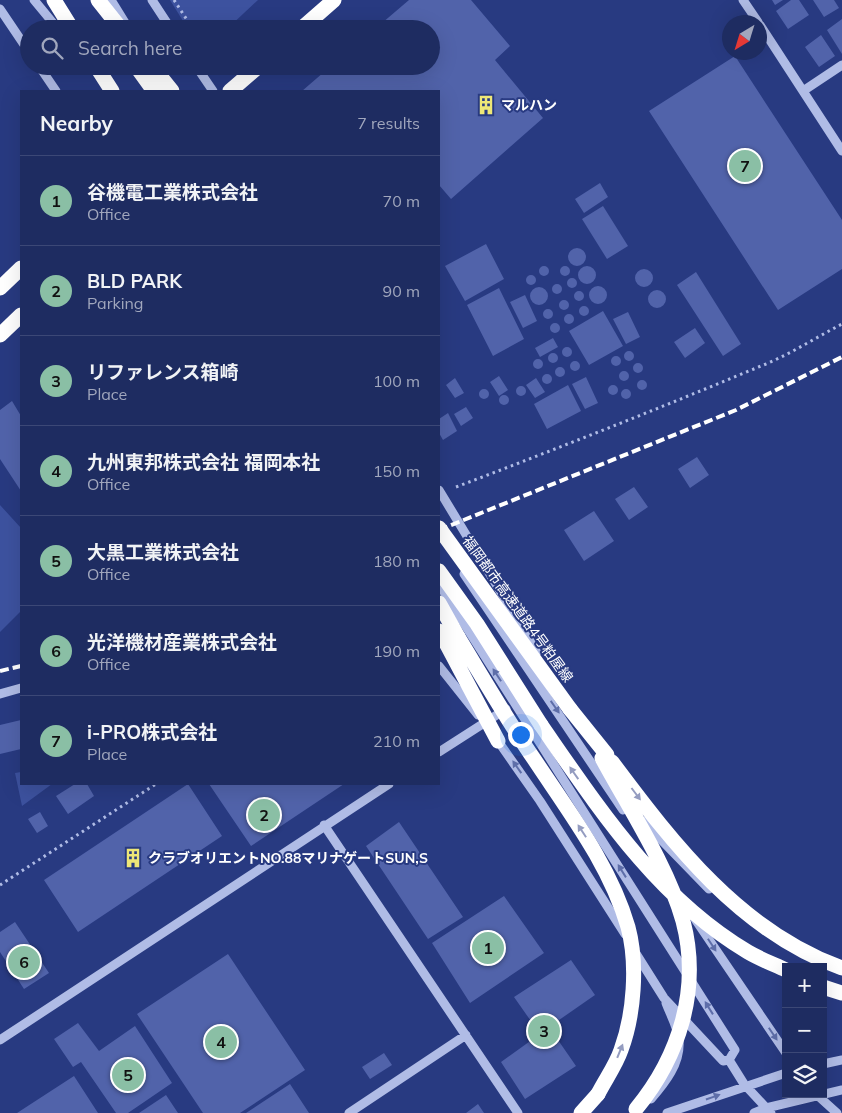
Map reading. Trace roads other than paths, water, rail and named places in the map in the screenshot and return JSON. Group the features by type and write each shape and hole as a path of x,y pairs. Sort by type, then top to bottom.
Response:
{"highway":[{"path":"53,0 63,20"},
{"path":"53,0 66,20"},
{"path":"92,0 105,20"},
{"path":"98,0 114,20"},
{"path":"312,20 334,0"},
{"path":"94,75 101,90"},
{"path":"101,75 110,90"},
{"path":"142,75 153,90"},
{"path":"159,75 171,90"},
{"path":"231,90 249,75"},
{"path":"0,288 20,269"},
{"path":"0,335 20,316"},
{"name":"福岡都市高速道路4号粕屋線","path":"440,529 570,709"},
{"path":"440,572 477,624 541,725 604,815 636,856 681,902 720,933 748,953 782,968"},
{"path":"440,605 519,738 586,836 611,885 628,928 633,986 630,1020 621,1052 598,1094 581,1113"},
{"path":"440,633 498,741"},
{"path":"570,709 666,833 707,877 765,928 817,957 842,967"},
{"path":"570,709 602,758 668,883 683,921 688,950 688,994 682,1028 654,1088 632,1113"},
{"path":"827,989 842,993"}],"street":[{"path":"34,0 51,20"},
{"path":"111,0 123,20"},
{"path":"152,0 165,20"},
{"path":"743,0 753,15"},
{"path":"0,10 20,39"},
{"path":"767,36 842,151"},
{"path":"803,91 842,65"},
{"path":"45,75 55,90"},
{"path":"97,75 110,90"},
{"path":"157,75 165,90"},
{"path":"202,75 212,90"},
{"path":"440,492 560,689 588,756"},
{"path":"440,538 782,1047"},
{"path":"440,586 735,1050 729,1060 723,1061 664,998"},
{"path":"440,667 498,741 611,910 664,998 679,1040 678,1055 672,1073 640,1113"},
{"path":"0,694 20,688"},
{"path":"440,751 515,703"},
{"path":"605,782 694,875 729,905 804,950 842,967"},
{"path":"0,1040 387,785"},
{"path":"324,825 518,1113"},
{"path":"348,1113 466,1034"},
{"path":"729,1060 746,1086 768,1110"},
{"path":"827,1063 842,1060"},
{"path":"667,1113 782,1073"},
{"path":"827,1094 842,1090"},
{"path":"754,1113 810,1098"},
{"path":"819,1098 837,1113"}],"railway":[{"path":"440,530 736,410 842,357"},
{"path":"0,671 20,666"}],"place":[{"name":"マルハン","path":"486,105"},
{"name":"i-PRO株式会社","path":"745,166"},
{"name":"BLD PARK","path":"264,815"},
{"name":"クラブオリエントNO.88マリナゲートSUN,S","path":"133,858"},
{"name":"谷機電工業株式会社","path":"488,948"},
{"name":"光洋機材産業株式会社","path":"24,962"},
{"name":"リファレンス箱崎","path":"544,1031"},
{"name":"九州東邦株式会社 福岡本社","path":"221,1042"},
{"name":"大黒工業株式会社","path":"128,1075"}]}
